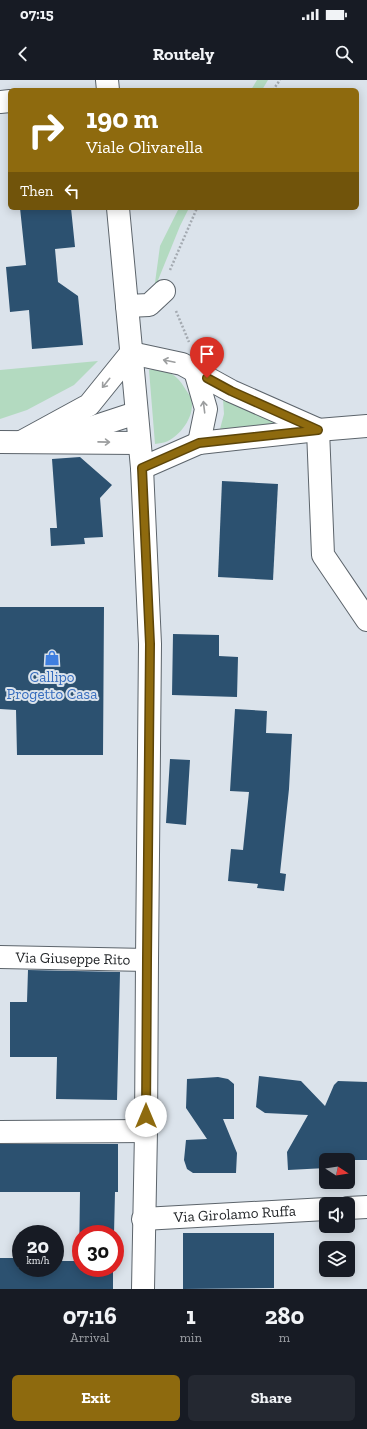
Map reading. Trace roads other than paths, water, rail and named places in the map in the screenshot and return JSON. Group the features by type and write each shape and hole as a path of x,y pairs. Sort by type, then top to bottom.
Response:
{"street":[{"path":"118,210 142,468 150,644 146,1131 142,1289"},
{"path":"126,306 149,305 164,291"},
{"path":"131,353 182,364 231,391 318,430"},
{"path":"23,441 89,405 131,353"},
{"path":"195,371 206,409 199,443"},
{"path":"50,442 136,413"},
{"path":"142,468 199,443 367,426"},
{"path":"318,430 323,555 367,620"},
{"path":"0,442 139,443"},
{"name":"Via Giuseppe Rito","path":"0,958 147,960"},
{"path":"0,1132 146,1131"},
{"path":"355,1208 367,1207"},
{"name":"Via Girolamo Ruffa","path":"143,1219 319,1209"}],"place":[{"name":"Callipo Progetto Casa","path":"52,658"}]}
